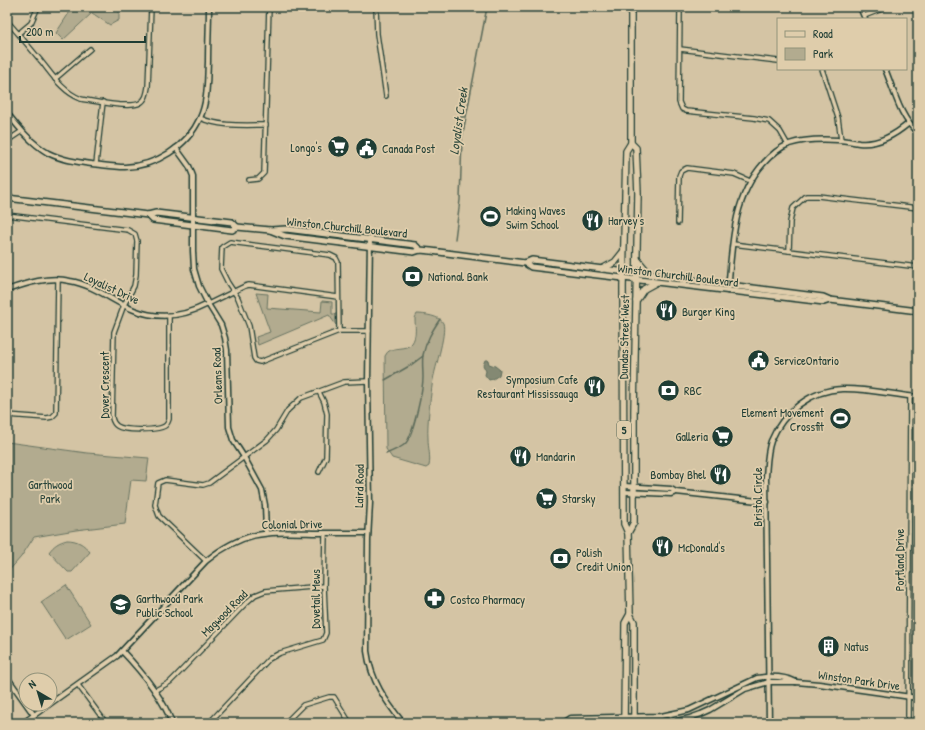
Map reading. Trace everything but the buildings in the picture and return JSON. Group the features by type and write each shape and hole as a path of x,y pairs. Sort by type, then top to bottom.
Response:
{"main road":[{"name":"Dundas Street West","path":"629,720 634,622 630,614 628,533 624,524 623,272 626,151 631,143 631,7"},
{"name":"Dundas Street West","path":"628,533 634,522 636,258 638,193 636,148 631,143"},
{"name":"Winston Churchill Boulevard","path":"7,198 148,215 156,213 232,222 237,228"},
{"name":"Winston Churchill Boulevard","path":"148,215 154,220 232,230 237,228 270,230 286,229 370,239 415,245 420,250"},
{"name":"Winston Churchill Boulevard","path":"270,230 285,236 414,252 420,250 525,263 531,267 623,279 824,302 830,300"},
{"path":"602,269 615,262 624,252"},
{"path":"636,258 647,271 655,276"},
{"name":"Winston Churchill Boulevard","path":"525,263 532,260 824,297 830,300 918,311"},
{"path":"636,301 644,289 655,283"},
{"name":"Dundas Street West","path":"629,720 625,623 630,614"}],"street":[{"path":"19,33 31,23 38,7"},
{"path":"7,21 19,33 55,79 73,96 80,100 132,106 140,103 144,99 148,87 151,7"},
{"path":"7,113 22,131 38,146 54,155 71,161 124,167 140,165 156,160 176,148 190,134 200,118 207,90 209,7"},
{"path":"249,180 258,179 264,173 269,7"},
{"path":"376,7 377,34 386,96"},
{"path":"680,7 679,102 682,109 686,111 769,121 780,131 788,145"},
{"path":"860,7 864,18 887,7"},
{"path":"55,79 90,49"},
{"path":"680,49 777,61"},
{"path":"822,70 838,118 841,140"},
{"path":"885,70 908,124 918,133"},
{"path":"96,164 103,102"},
{"path":"200,118 208,121 234,125 266,125"},
{"path":"728,292 733,244 740,203 750,181 765,161 788,145 812,139 841,140 861,143 878,142 898,132 908,124"},
{"path":"7,141 22,131"},
{"name":"Orleans Road","path":"176,148 193,176 194,269 199,286 219,321 225,338 227,350 229,427 233,440 262,490 265,505 266,533"},
{"path":"678,223 679,176 684,169 687,168 734,174 750,181"},
{"path":"789,251 790,222 793,208 806,196 818,196 918,208"},
{"path":"7,215 128,230 135,234 137,241 136,275 134,286 124,305"},
{"name":"Laird Road","path":"370,239 368,381 370,502 368,533 367,651 373,677 380,691 404,723"},
{"path":"339,331 338,262 336,258 330,255 230,242 222,247 221,269 238,298 249,326 254,358 258,362 339,331 369,331"},
{"path":"733,244 918,267"},
{"name":"Loyalist Drive","path":"7,290 31,282 46,280 69,280 93,288 124,305 144,313 169,317 199,309 208,304"},
{"path":"7,415 47,418 52,417 56,413 58,280"},
{"path":"208,304 249,285 338,297"},
{"name":"Dover Crescent","path":"124,305 114,332 112,418 113,423 120,428 154,429 165,426 168,423 169,317"},
{"path":"206,561 159,516 155,504 158,483 165,480 207,484 267,440 276,430 284,415 301,398 344,382 368,381"},
{"name":"Bristol Circle","path":"769,723 766,477 767,461 771,441 783,420 802,403 822,393 841,389 918,397"},
{"path":"318,392 324,402 327,414 326,457 320,472"},
{"name":"Portland Drive","path":"908,723 910,397"},
{"path":"625,489 671,494 676,492 767,502"},
{"name":"Colonial Drive","path":"23,723 106,666 122,651 206,561 232,543 257,534 266,533 368,533"},
{"name":"Dovetail Mews","path":"209,723 269,659 280,653 323,640 326,633 324,586 325,533"},
{"name":"Magwood Road","path":"154,691 170,682 255,595 265,591 324,586"},
{"path":"122,651 142,673 167,711 172,723"},
{"path":"7,677 34,715"},
{"name":"Winston Park Drive","path":"557,723 566,722 570,718 629,720 661,716 685,711 757,678 789,678 796,682"},
{"name":"Winston Park Drive","path":"669,723 701,714 745,689 769,682 819,684 918,698"},
{"path":"78,685 106,723"},
{"path":"285,723 303,705 329,697 334,697 350,723"}],"green space":[{"path":"69,7 119,7 119,20 110,25 92,13 63,40 56,33 69,13"},
{"path":"256,293 268,294 267,308 321,312 322,301 332,302 332,314 336,314 336,325 329,315 258,345 256,337 270,332"},
{"path":"417,314 428,315 439,319 443,323 444,328 442,344 431,392 428,426 430,463 426,468 392,458 386,449 385,356 390,350 406,347 412,343 414,340 415,318"},
{"name":"Garthwood Park","path":"7,442 87,453 149,458 146,481 131,480 125,524 34,537 21,557 7,573"},
{"path":"67,540 80,543 90,552 72,572 68,572 49,552 57,544"},
{"path":"66,585 91,624 66,640 41,602"}],"shaded area":[{"path":"485,360 488,360 489,364 500,370 499,375 493,379 489,380 485,375 486,371 483,365"}],"waterway":[{"name":"Loyalist Creek","path":"455,239 460,200 462,138 487,7"},
{"name":"Loyalist Creek","path":"459,117 465,117"},
{"path":"386,454 399,448 408,440 417,412 421,392 424,350 434,328 440,319"},
{"path":"385,380 411,365 423,356"}],"place":[{"name":"Longo's","path":"338,147"},
{"name":"Canada Post","path":"366,148"},
{"name":"Making Waves Swim School","path":"491,217"},
{"name":"Harvey's","path":"593,220"},
{"name":"National Bank","path":"413,276"},
{"name":"Burger King","path":"667,311"},
{"name":"ServiceOntario","path":"758,360"},
{"name":"Symposium Cafe Restaurant Mississauga","path":"594,386"},
{"name":"RBC","path":"668,390"},
{"name":"Element Movement Crossfit","path":"840,419"},
{"name":"Galleria","path":"723,436"},
{"name":"Mandarin","path":"520,456"},
{"name":"Bombay Bhel","path":"721,474"},
{"name":"Starsky","path":"547,498"},
{"name":"McDonald's","path":"662,547"},
{"name":"Polish Credit Union","path":"561,559"},
{"name":"Costco Pharmacy","path":"434,599"},
{"name":"Garthwood Park Public School","path":"121,605"},
{"name":"Natus","path":"828,646"}]}
